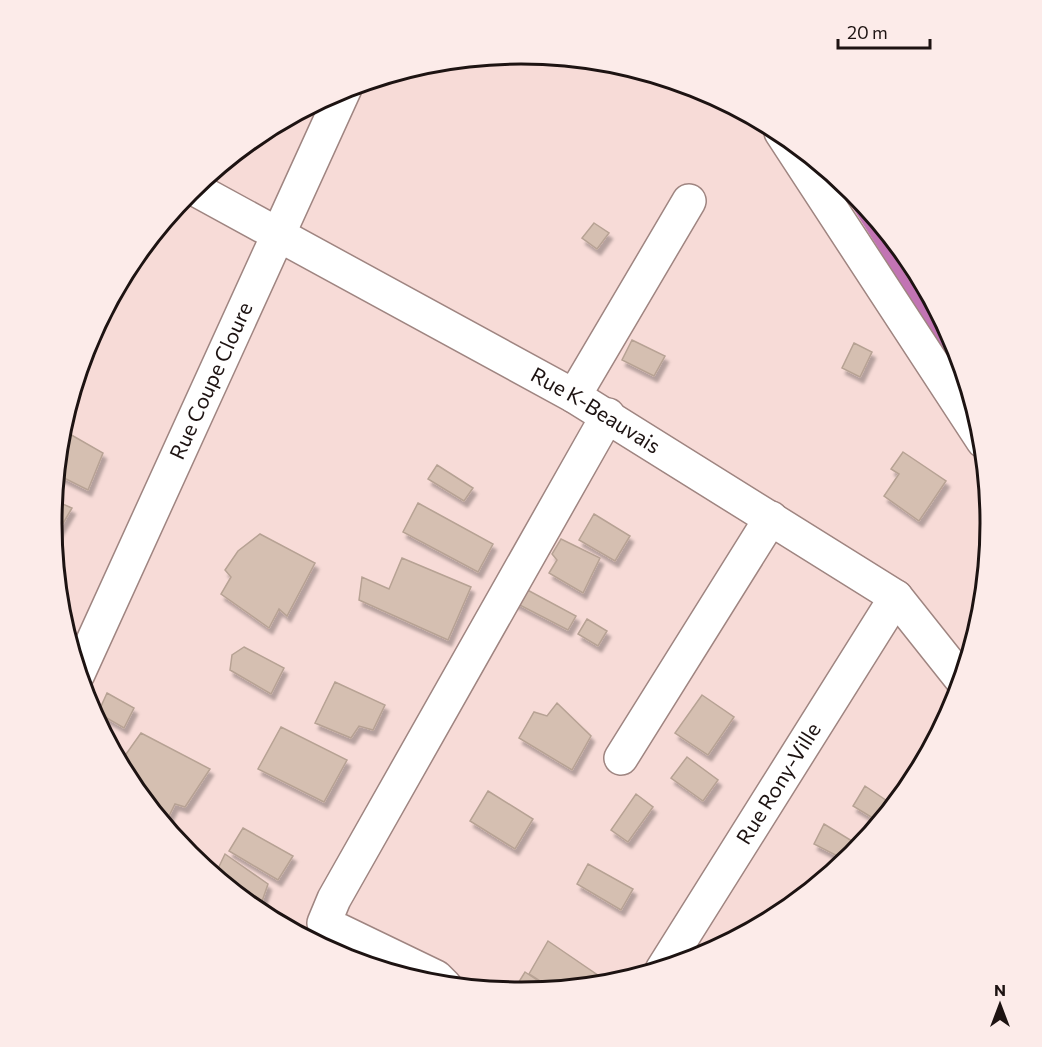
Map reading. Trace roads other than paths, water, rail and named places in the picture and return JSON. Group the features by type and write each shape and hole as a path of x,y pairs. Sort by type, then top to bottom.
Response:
{"street":[{"name":"Rue Coupe Cloure","path":"83,662 339,102"},
{"path":"816,171 845,204 967,414"},
{"name":"Rue K-Beauvais","path":"202,193 608,415 896,597 955,673"},
{"path":"574,396 688,201"},
{"path":"423,972 319,933 334,899 608,415"},
{"path":"621,758 771,518"},
{"name":"Rue Rony-Ville","path":"669,959 896,597"}],"waterway":[{"path":"868,223 946,348"},
{"path":"911,291 914,286"}]}
